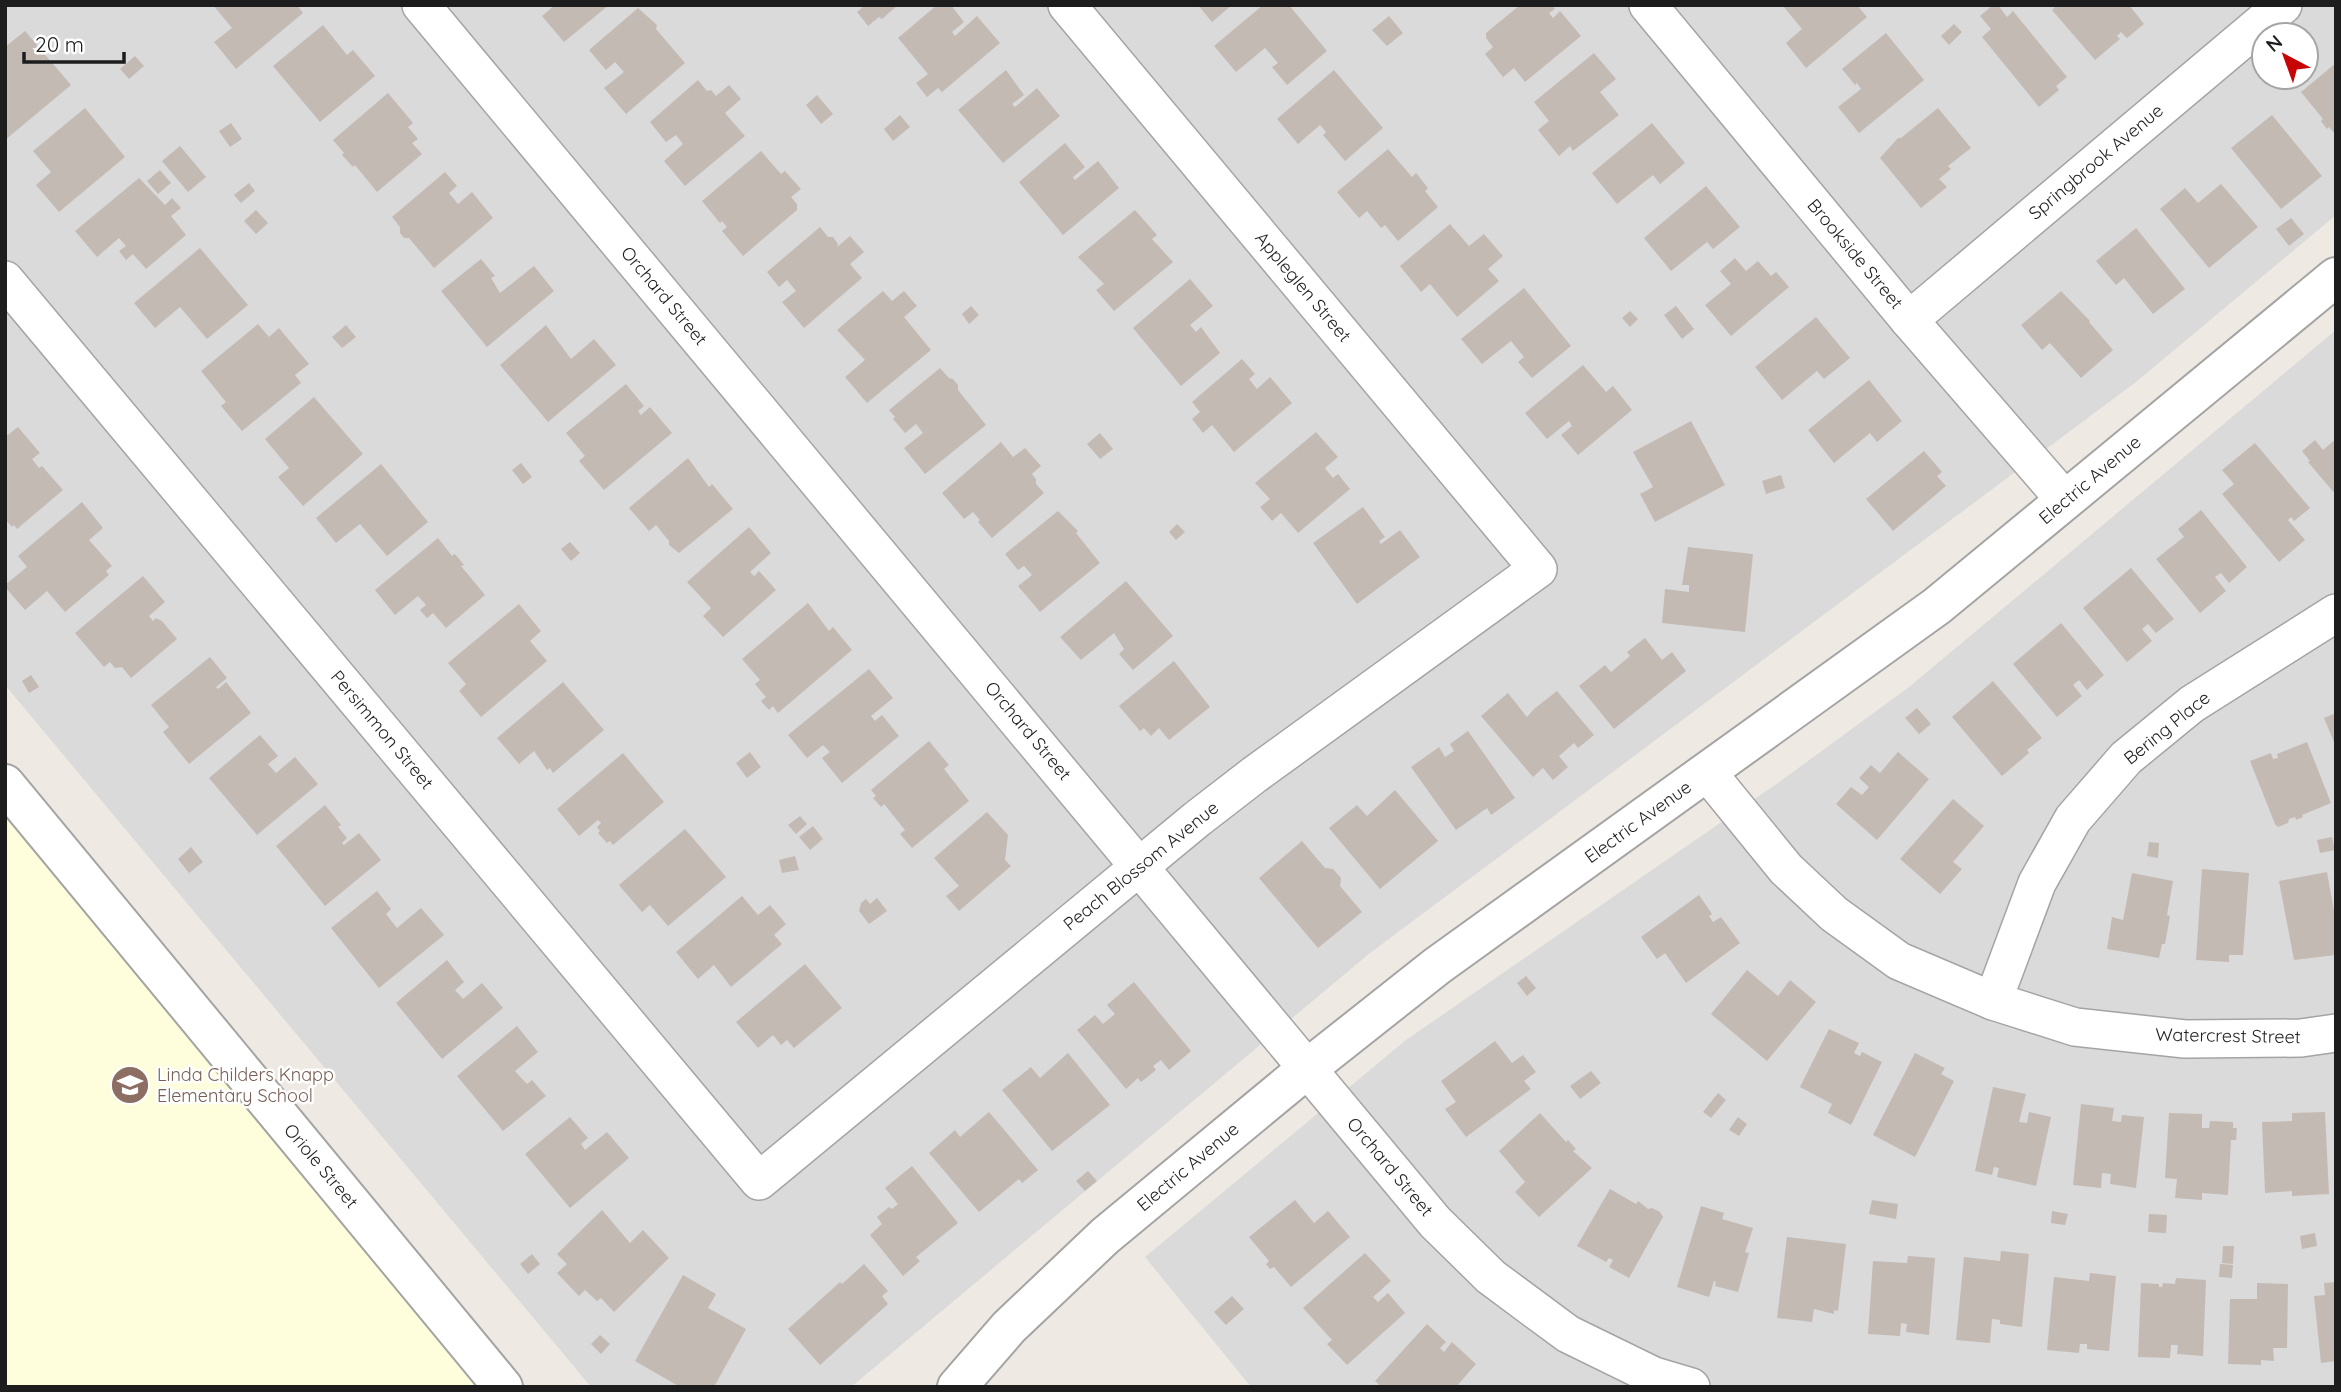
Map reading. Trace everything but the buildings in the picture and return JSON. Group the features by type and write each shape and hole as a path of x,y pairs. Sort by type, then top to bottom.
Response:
{"street":[{"name":"Orchard Street","path":"421,5 1435,1222 1491,1278 1568,1334 1654,1376 1691,1387"},
{"name":"Appleglen Street","path":"1067,5 1538,569"},
{"name":"Brookside Street","path":"1648,5 1909,320 2065,500"},
{"name":"Springbrook Avenue","path":"1909,320 2283,5"},
{"name":"Electric Avenue","path":"957,1387 1009,1327 1105,1236 1308,1068 1437,967 1937,606 2336,276"},
{"name":"Persimmon Street","path":"5,280 759,1181"},
{"name":"Peach Blossom Avenue","path":"759,1181 1254,775 1538,569"},
{"name":"Bering Place","path":"1993,1001 2037,883 2073,819 2126,758 2192,704 2336,613"},
{"name":"Watercrest Street","path":"1707,772 1786,869 1834,914 1899,961 1993,1001 2075,1027 2185,1039 2301,1038 2336,1033"},
{"name":"Oriole Street","path":"5,784 503,1387"}],"shaded area":[{"path":"5,5 2336,5 2336,215 2136,382 1370,953 851,1387 591,1387 5,685"},
{"path":"2336,330 2336,1387 1251,1387 1145,1257 1406,1040 1782,780 1909,687"},
{"name":"Linda Childers Knapp Elementary School","path":"5,784 503,1387 5,1387"}],"place":[{"name":"Linda Childers Knapp Elementary School","path":"130,1085"}]}
